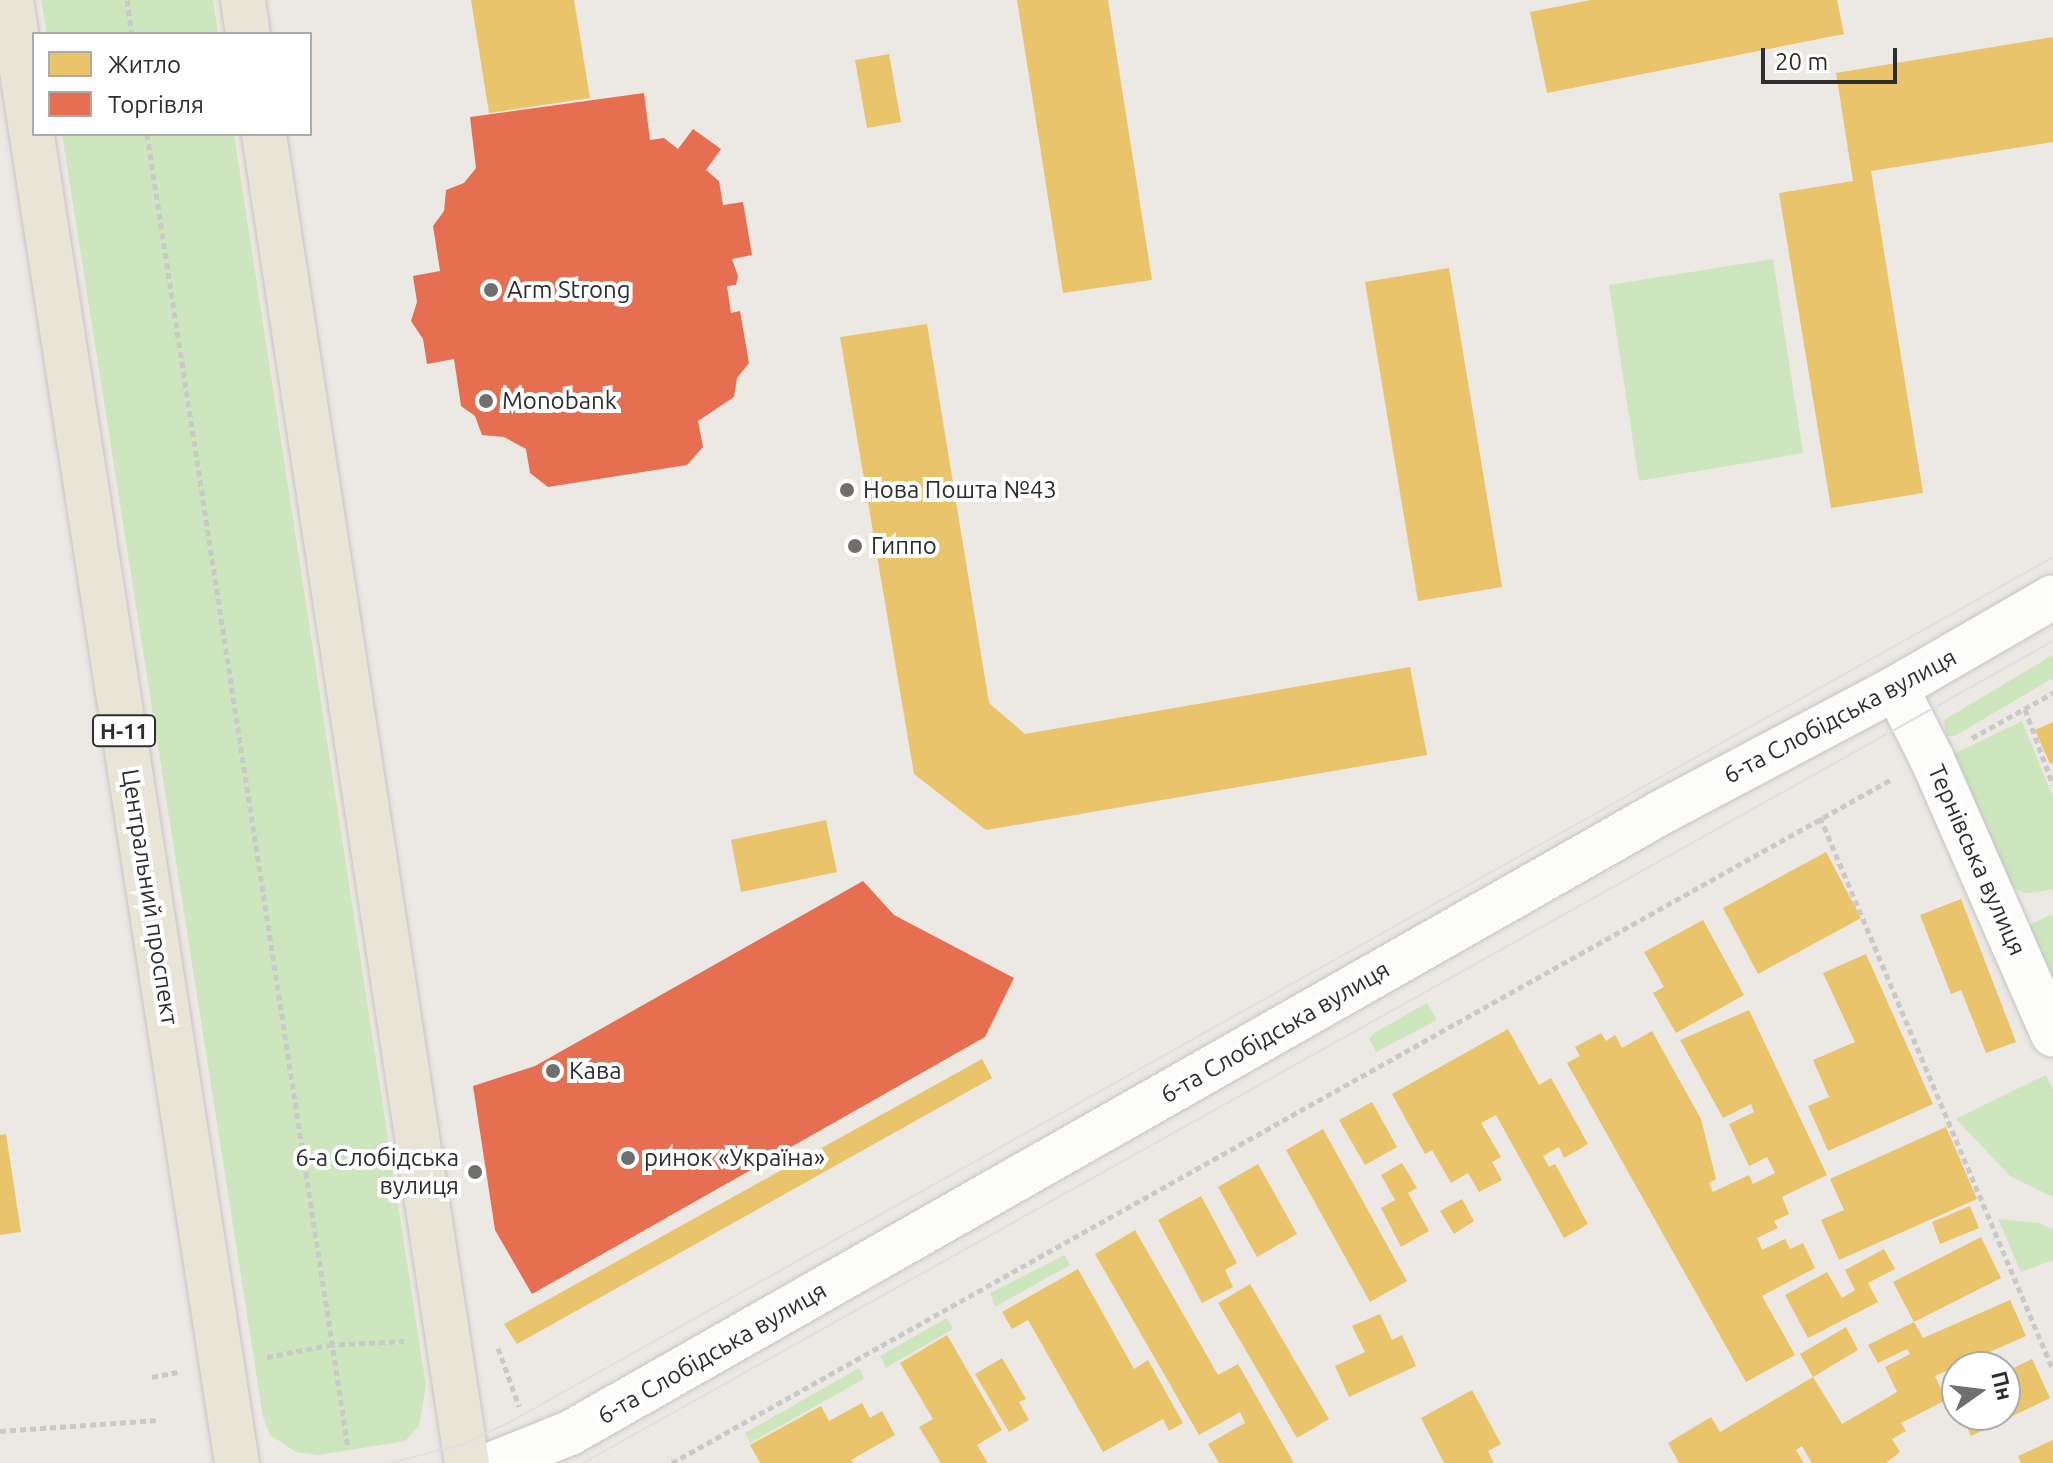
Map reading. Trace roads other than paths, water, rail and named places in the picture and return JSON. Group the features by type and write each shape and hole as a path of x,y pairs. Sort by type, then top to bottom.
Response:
{"main road":[{"name":"Центральний проспект","path":"11,0 32,136"},
{"path":"243,0 248,32"},
{"name":"Центральний проспект","path":"32,136 237,1463"},
{"path":"264,136 467,1463"}],"street":[{"name":"6-та Слобідська вулиця","path":"512,1456 570,1433 1670,808 1896,688 2053,597"},
{"name":"Тернівська вулиця","path":"1896,688 1932,759 2053,1035"}],"tram line":[{"path":"389,1463 464,1444 510,1422 2053,557"},
{"path":"583,1463 2053,641"}],"place":[{"name":"Arm Strong","path":"491,290"},
{"name":"Monobank","path":"486,401"},
{"name":"Нова Пошта №43","path":"847,490"},
{"name":"Гиппо","path":"855,546"},
{"name":"Кава","path":"553,1071"},
{"name":"ринок «Україна»","path":"628,1158"},
{"name":"6-а Слобідська вулиця","path":"475,1172"}]}
